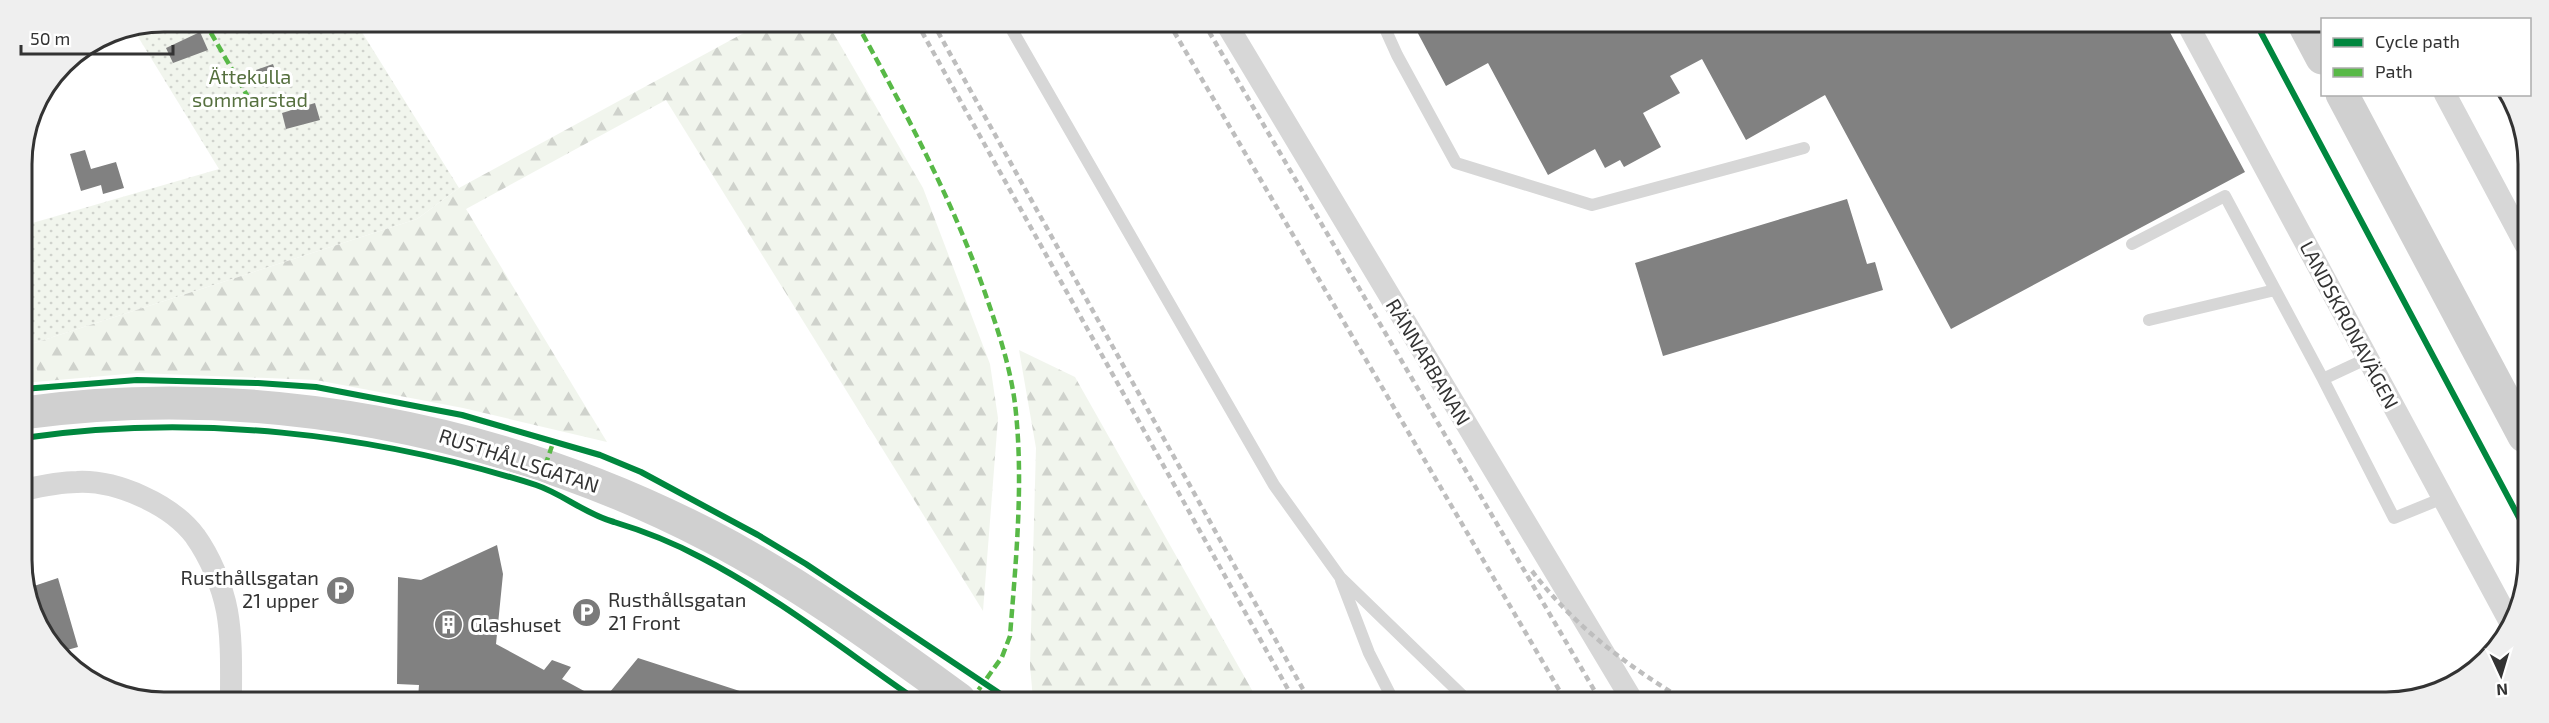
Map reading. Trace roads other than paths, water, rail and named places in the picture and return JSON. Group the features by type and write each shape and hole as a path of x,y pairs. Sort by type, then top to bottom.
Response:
{"main road":[{"path":"2308,32 2321,56"},
{"path":"2343,96 2518,425"},
{"name":"RUSTHÅLLSGATAN","path":"32,411 140,404 261,408 386,423 462,439 597,484 711,536 794,585 948,692"}],"street":[{"name":"RÄNNARBANAN","path":"1231,32 1627,691"},
{"name":"LANDSKRONAVÄGEN","path":"2192,32 2506,614"},
{"path":"2446,96 2518,231"},
{"path":"32,489 77,482 105,484 144,499 182,523 203,551 222,592 229,628 231,692"}],"lane":[{"path":"1013,32 1274,485 1340,577 1458,691"},
{"path":"1387,32 1456,163 1592,205 1804,148"},
{"path":"2132,244 2224,196 2323,379 2394,518 2443,498"},
{"path":"2149,320 2275,290"},
{"path":"2323,379 2368,358"},
{"path":"1340,577 1369,653 1389,691"}],"railway":[{"path":"922,32 1289,691"},
{"path":"938,32 1304,691"},
{"path":"1174,32 1560,691"},
{"path":"1209,32 1595,691"},
{"path":"1532,571 1583,627 1621,658 1671,691"}],"place":[{"name":"Rusthållsgatan 21 upper","path":"340,590"},
{"name":"Rusthållsgatan 21 Front","path":"587,612"},
{"name":"Glashuset","path":"449,625"}],"park label":[{"name":"Ättekulla sommarstad","path":"250,88"}]}
